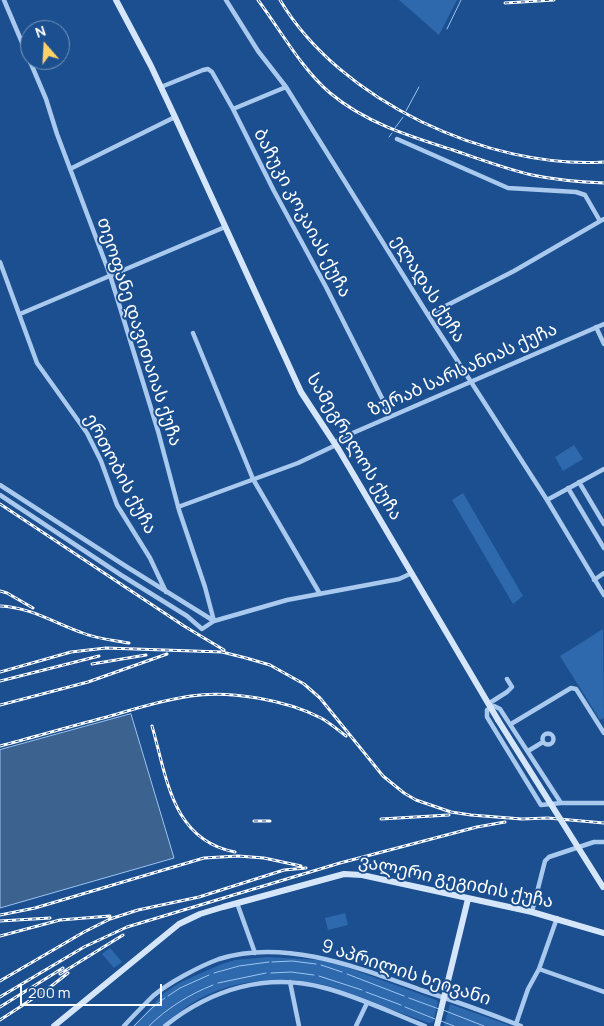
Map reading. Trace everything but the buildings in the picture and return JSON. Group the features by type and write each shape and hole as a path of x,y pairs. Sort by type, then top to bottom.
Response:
{"main road":[{"name":"სამეგრელოს ქუჩა","path":"116,0 161,87 301,392 336,444 498,720 603,888"},
{"name":"ვალერი გეგიძის ქუჩა","path":"54,1026 179,924 200,914 344,874 353,874 532,912 604,932"},
{"path":"438,1024 468,899"}],"street":[{"name":"თეოფანე დავითაიას ქუჩა","path":"4,0 46,98 57,134 110,275 158,431 178,507 214,620"},
{"name":"ელადას ქუჩა","path":"226,0 258,50 286,87 428,315 547,500 604,595"},
{"name":"ბაჩუკი კოკაიას ქუჩა","path":"161,87 203,70 208,69 212,72 326,287 391,416"},
{"path":"233,109 286,87"},
{"path":"70,169 175,117"},
{"path":"397,139 508,188 576,192 585,195 602,220 514,271 428,315"},
{"path":"20,314 226,227"},
{"name":"ერთობის ქუჩა","path":"0,262 37,363 87,433 101,461 117,505 150,558 166,592"},
{"name":"ზურაბ სარსანიას ქუჩა","path":"178,507 298,463 336,444 339,439 604,324"},
{"path":"596,327 604,344"},
{"path":"193,333 253,479 320,594"},
{"path":"547,500 604,469"},
{"path":"579,482 604,524"},
{"path":"0,485 166,592 214,620"},
{"path":"568,488 604,548"},
{"path":"0,494 187,616 202,629 214,620 287,600 399,579 412,573"},
{"path":"594,580 604,573"},
{"path":"507,679 512,687 489,705 487,717 541,805 604,803"},
{"path":"511,724 574,688 604,733"},
{"path":"489,705 498,708 511,724 561,803"},
{"path":"528,751 543,742"},
{"path":"532,912 545,861 549,857 594,842 604,842"},
{"path":"237,903 255,953"},
{"path":"518,1025 528,989 539,969 557,918"},
{"name":"9 აპრილის ხეივანი","path":"124,1026 164,988 219,959 255,953 304,955 336,961 518,1025"},
{"path":"539,969 604,992"},
{"path":"290,982 299,1026"},
{"path":"166,1026 182,1012 218,993 253,984 290,982 324,987 425,1026"},
{"path":"356,1026 367,1003"}],"shaded area":[{"path":"399,0 457,0 439,35"},
{"path":"574,445 583,459 563,471 555,457"},
{"path":"463,493 523,596 513,604 452,500"},
{"path":"603,629 604,718 600,720 560,656"},
{"path":"131,714 174,858 0,908 0,750"},
{"path":"345,913 348,925 328,930 325,918"},
{"path":"110,948 122,962 114,968 102,954"},
{"path":"267,957 320,960 346,967 436,1000 438,1002 433,1022 429,1023 325,985 294,980 277,980 245,983 213,992 189,1005 163,1026 133,1026 164,993 181,982 235,960"},
{"path":"450,1004 511,1026 444,1026"}],"waterway":[{"path":"447,29 461,0"},
{"path":"406,111 419,87"},
{"path":"395,128 403,117"},
{"path":"389,137 392,133"},
{"path":"272,962 292,961 316,964"},
{"path":"214,973 239,966 269,962"},
{"path":"321,965 342,972"},
{"path":"271,973 291,972 314,975"},
{"path":"218,983 266,973"},
{"path":"347,974 404,996"},
{"path":"168,996 180,988 209,975"},
{"path":"319,976 362,990"},
{"path":"149,1026 179,1002 213,985"},
{"path":"366,992 401,1005"},
{"path":"134,1026 165,998"},
{"path":"409,998 439,1009"},
{"path":"405,1007 435,1019"},
{"path":"443,1010 484,1026"},
{"path":"441,1021 454,1026"}],"railway":[{"path":"258,0 301,61 320,83 330,93 373,121 388,128 522,173 541,177 604,183"},
{"path":"280,0 306,36 340,69 378,97 421,122 466,140 513,154 559,161 604,162"},
{"path":"505,3 554,0"},
{"path":"0,504 184,626 224,650"},
{"path":"0,591 33,608"},
{"path":"0,606 31,612 92,636 129,643"},
{"path":"0,672 71,652 106,648 222,652 270,665 304,684 320,698 383,776 416,800 451,812 471,815 522,819 548,818 604,823"},
{"path":"0,705 88,682 167,654"},
{"path":"92,664 146,655"},
{"path":"0,681 99,656"},
{"path":"0,746 158,703 206,694 258,698 291,706 321,718 346,736"},
{"path":"152,726 168,786 175,804 185,821 198,835 214,845 235,852"},
{"path":"381,819 449,815"},
{"path":"254,821 270,821"},
{"path":"0,997 84,947 127,927 340,863 477,827 505,822"},
{"path":"0,915 35,908 204,858 238,856 264,858 301,866"},
{"path":"0,981 110,919 138,910 199,897 284,870 306,868"},
{"path":"0,936 60,920 110,916"},
{"path":"0,921 50,918"},
{"path":"60,974 123,935"},
{"path":"0,1007 63,968"},
{"path":"0,1020 49,988 68,973"}]}
